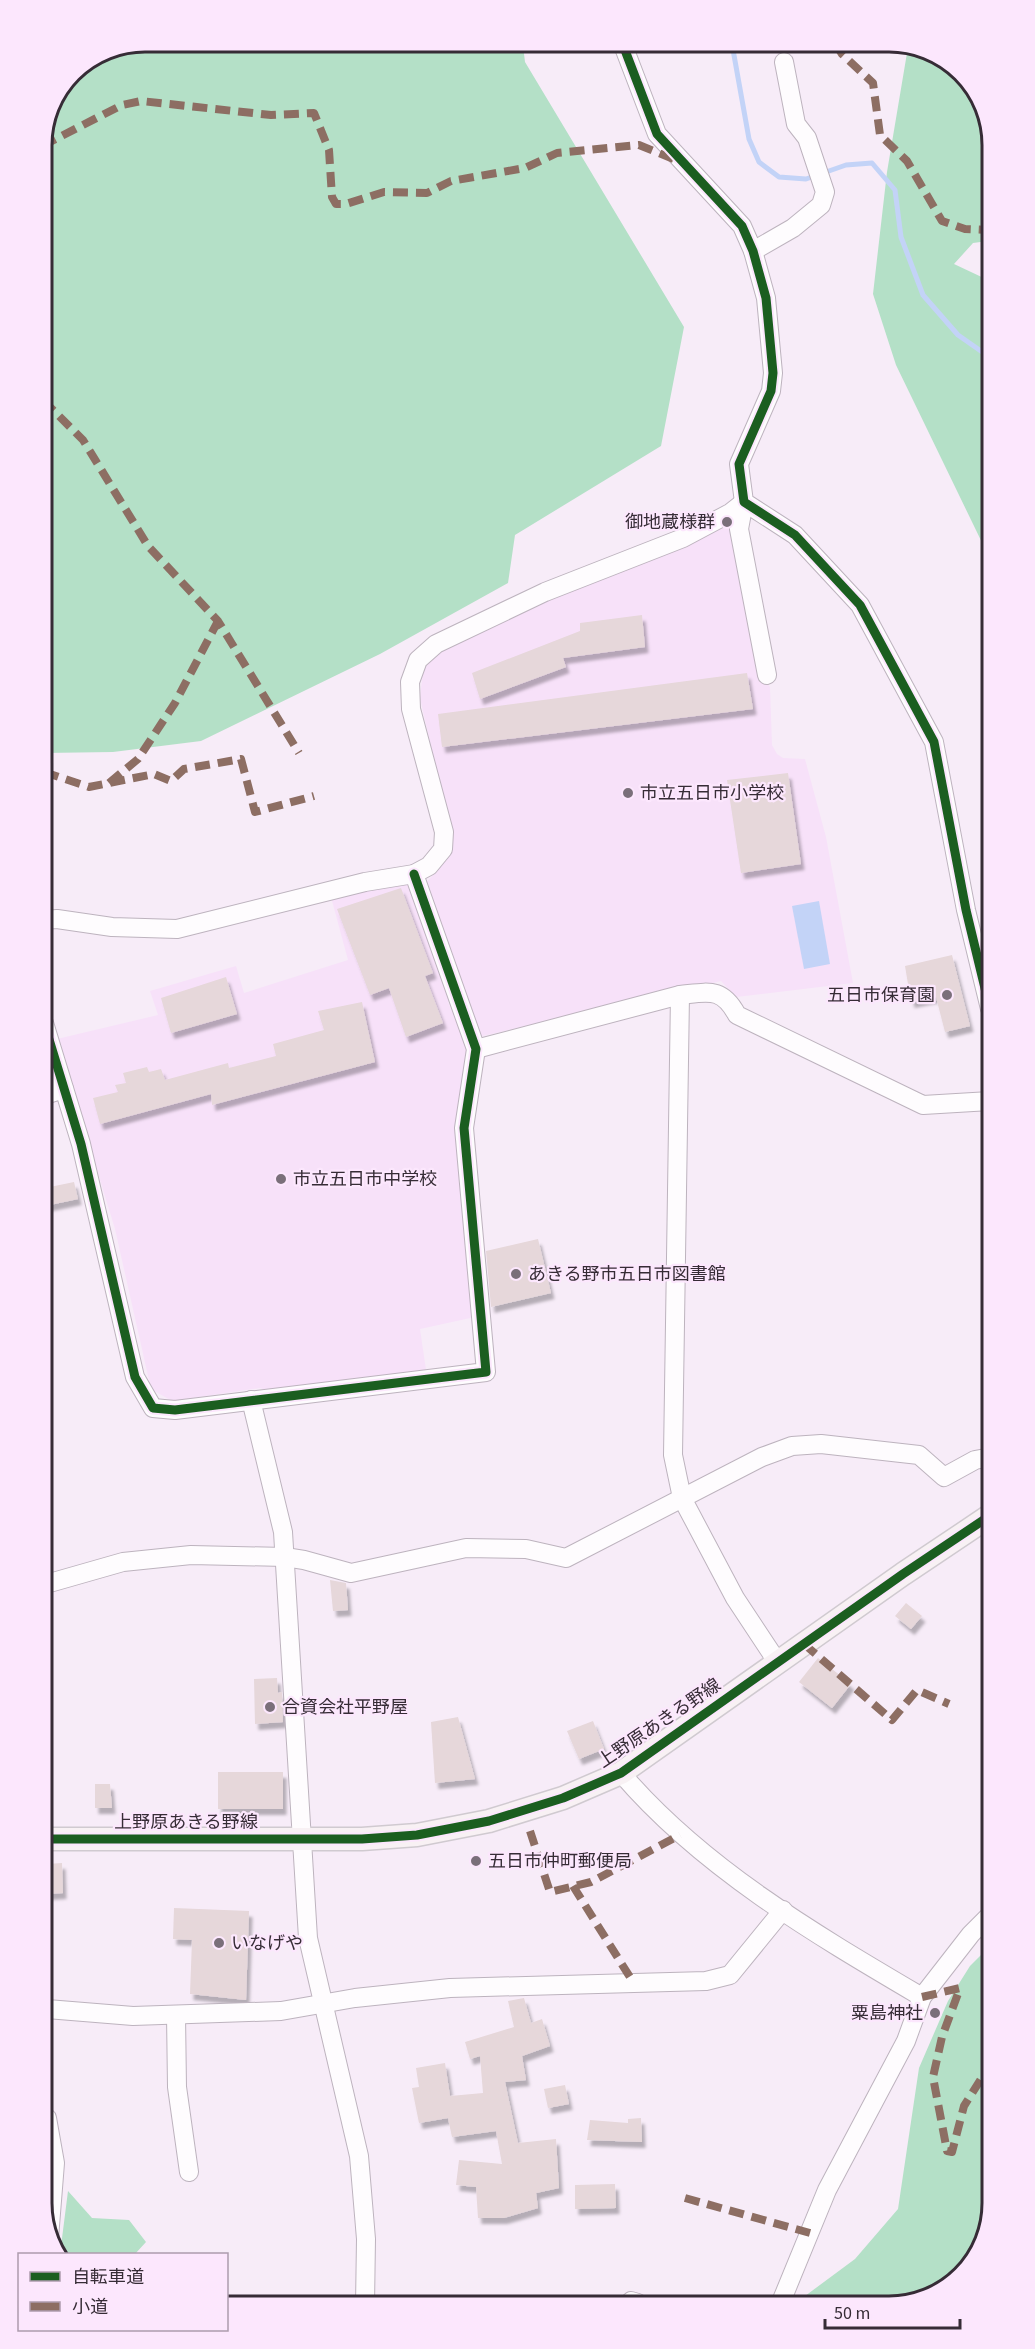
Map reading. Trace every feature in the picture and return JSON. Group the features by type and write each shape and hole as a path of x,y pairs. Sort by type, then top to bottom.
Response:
{"main road":[{"name":"上野原あきる野線","path":"52,1839 362,1839 455,1829 563,1798 621,1773 982,1521"}],"street":[{"path":"626,53 657,134 742,226 753,251 766,298 773,373 766,406 739,464 744,502 739,529 767,675"},
{"path":"753,251 793,228 821,205 825,192 807,138 796,124 784,62"},
{"path":"53,919 112,927 177,929 365,882 414,874 429,866 442,849 444,832 411,709 410,682 418,660 436,644 544,592 683,538 730,513 744,502"},
{"path":"744,502 795,535 860,605 934,742 966,910 982,976"},
{"path":"53,1049 100,1219 135,1377 153,1408 175,1410 486,1372 464,1128 476,1049 414,874"},
{"path":"476,1049 680,995 713,992 729,1000 737,1015 923,1105 982,1101"},
{"path":"680,995 673,1455 682,1498 735,1598 778,1663"},
{"path":"53,1093 64,1089"},
{"path":"251,1400 283,1532 300,1838 308,1938 359,2156 366,2239 365,2296"},
{"path":"52,1582 123,1563 191,1556 285,1557 351,1573 466,1548 526,1549 566,1558 762,1457 792,1446 821,1444 919,1455 944,1477 975,1460 982,1459"},
{"path":"621,1773 680,1835 821,1938 922,1997"},
{"path":"52,2009 133,2016 280,2011 324,2006 355,1998 450,1988 706,1981 730,1975 783,1910"},
{"path":"783,2296 827,2190 906,2042 922,1997 982,1923"},
{"path":"176,2015 177,2087 189,2172"},
{"path":"52,2146 55,2163 52,2182"}],"shaded area":[{"name":"市立五日市小学校","path":"718,526 733,529 763,678 770,687 772,745 777,754 783,758 805,759 826,837 853,983 736,997 721,981 478,1037 425,884 440,867 449,827 420,698 423,671 439,648"},
{"name":"市立五日市中学校","path":"408,880 453,998 448,1002 469,1052 475,1317 420,1329 426,1370 269,1391 260,1388 172,1401 151,1389 115,1229 57,1039 158,1015 150,991 236,966 244,993 348,960 331,897"}],"green space":[{"path":"146,52 524,53 525,62 684,327 661,446 515,535 508,583 380,654 201,741 113,752 53,753 53,139 62,104 84,76 99,65 127,54"},
{"path":"908,54 936,65 955,80 973,104 981,127 982,242 973,243 954,264 982,277 982,543 896,365 873,294 887,172"},
{"path":"982,1954 982,2204 981,2222 973,2245 955,2269 941,2281 919,2292 902,2296 805,2296 855,2259 898,2209 919,2068 948,2001 970,1966"},
{"path":"68,2191 92,2218 129,2220 146,2242 136,2253 67,2253 61,2243"}],"water":[{"path":"819,901 830,964 804,969 792,906"}],"building":[{"path":"642,615 645,647 563,658 566,667 480,699 472,673 580,631 580,623"},
{"path":"747,673 753,709 442,747 438,714"},
{"path":"788,773 801,864 741,873 727,780"},
{"path":"401,888 433,973 425,976 443,1023 406,1037 389,988 370,995 337,909"},
{"path":"952,955 970,1026 945,1032 936,997 911,1002 905,966"},
{"path":"226,977 237,1014 171,1033 161,998"},
{"path":"362,1002 375,1062 212,1105 211,1094 100,1124 93,1098 118,1092 115,1085 126,1083 123,1073 147,1067 149,1072 161,1069 165,1080 228,1063 229,1068 276,1056 273,1044 324,1030 318,1011"},
{"path":"74,1182 78,1199 52,1204 52,1186"},
{"path":"538,1239 551,1293 491,1307 486,1251"},
{"path":"330,1580 346,1583 348,1610 333,1611"},
{"path":"906,1603 922,1616 911,1629 895,1616"},
{"path":"818,1658 851,1684 832,1708 799,1682"},
{"name":"合資会社平野屋","path":"277,1678 278,1693 282,1692 283,1722 255,1724 254,1679"},
{"path":"458,1717 475,1779 435,1783 431,1722"},
{"path":"593,1721 604,1749 579,1759 567,1731"},
{"path":"218,1772 283,1772 283,1809 218,1809"},
{"path":"95,1784 110,1784 112,1808 95,1808"},
{"path":"62,1863 63,1893 52,1894 52,1864"},
{"path":"174,1908 249,1911 246,2000 190,1994 192,1940 173,1939"},
{"path":"524,1998 531,2023 542,2019 550,2046 522,2056 526,2080 505,2082 518,2143 556,2139 559,2188 536,2193 538,2208 504,2218 478,2218 476,2187 456,2185 459,2160 502,2164 496,2131 452,2137 448,2118 419,2123 412,2088 419,2087 416,2068 445,2063 450,2096 483,2093 480,2056 470,2059 465,2042 514,2027 508,2001"},
{"path":"565,2085 569,2104 548,2108 544,2089"},
{"path":"641,2118 642,2142 587,2140 590,2120 628,2123 628,2119"},
{"path":"615,2184 616,2208 575,2209 575,2185"}],"waterway":[{"path":"734,53 749,139 759,162 779,177 806,179 846,165 872,163 895,190 901,237 923,295 958,335 982,352"}],"marked path":[{"path":"841,53 873,83 880,135 907,161 942,221 965,229 982,230"},
{"path":"53,140 122,105 141,101 271,115 314,113 329,150 332,197 336,204 346,204 384,192 427,193 451,181 525,168 557,153 639,145 676,160"},
{"path":"53,410 83,440 148,546 218,621 299,753"},
{"path":"109,783 138,759 175,703 218,621"},
{"path":"53,775 89,787 154,774 171,781 184,769 241,759 255,812 314,796"},
{"path":"804,1644 892,1720 917,1690 949,1704"},
{"path":"530,1831 550,1892 591,1882 680,1835"},
{"path":"573,1886 633,1982"},
{"path":"922,1997 960,1988 942,2037 933,2077 947,2151 952,2152 964,2106 982,2077"},
{"path":"685,2198 810,2233"}],"cycle path":[{"path":"626,53 657,134 742,226 753,251 766,298 773,373 771,391 739,464 744,502 795,535 860,605 934,742 966,910 982,976"},
{"path":"53,1051 81,1144 135,1377 153,1408 175,1410 486,1372 464,1128 476,1049 414,874"},
{"path":"52,1839 362,1839 417,1835 489,1821 563,1798 621,1773 982,1521"}],"place":[{"name":"御地蔵様群","path":"727,522"},
{"name":"市立五日市小学校","path":"628,793"},
{"name":"五日市保育園","path":"947,995"},
{"name":"市立五日市中学校","path":"281,1179"},
{"name":"あきる野市五日市図書館","path":"516,1274"},
{"name":"合資会社平野屋","path":"270,1707"},
{"name":"五日市仲町郵便局","path":"476,1861"},
{"name":"いなげや","path":"219,1943"},
{"name":"粟島神社","path":"935,2013"}]}
